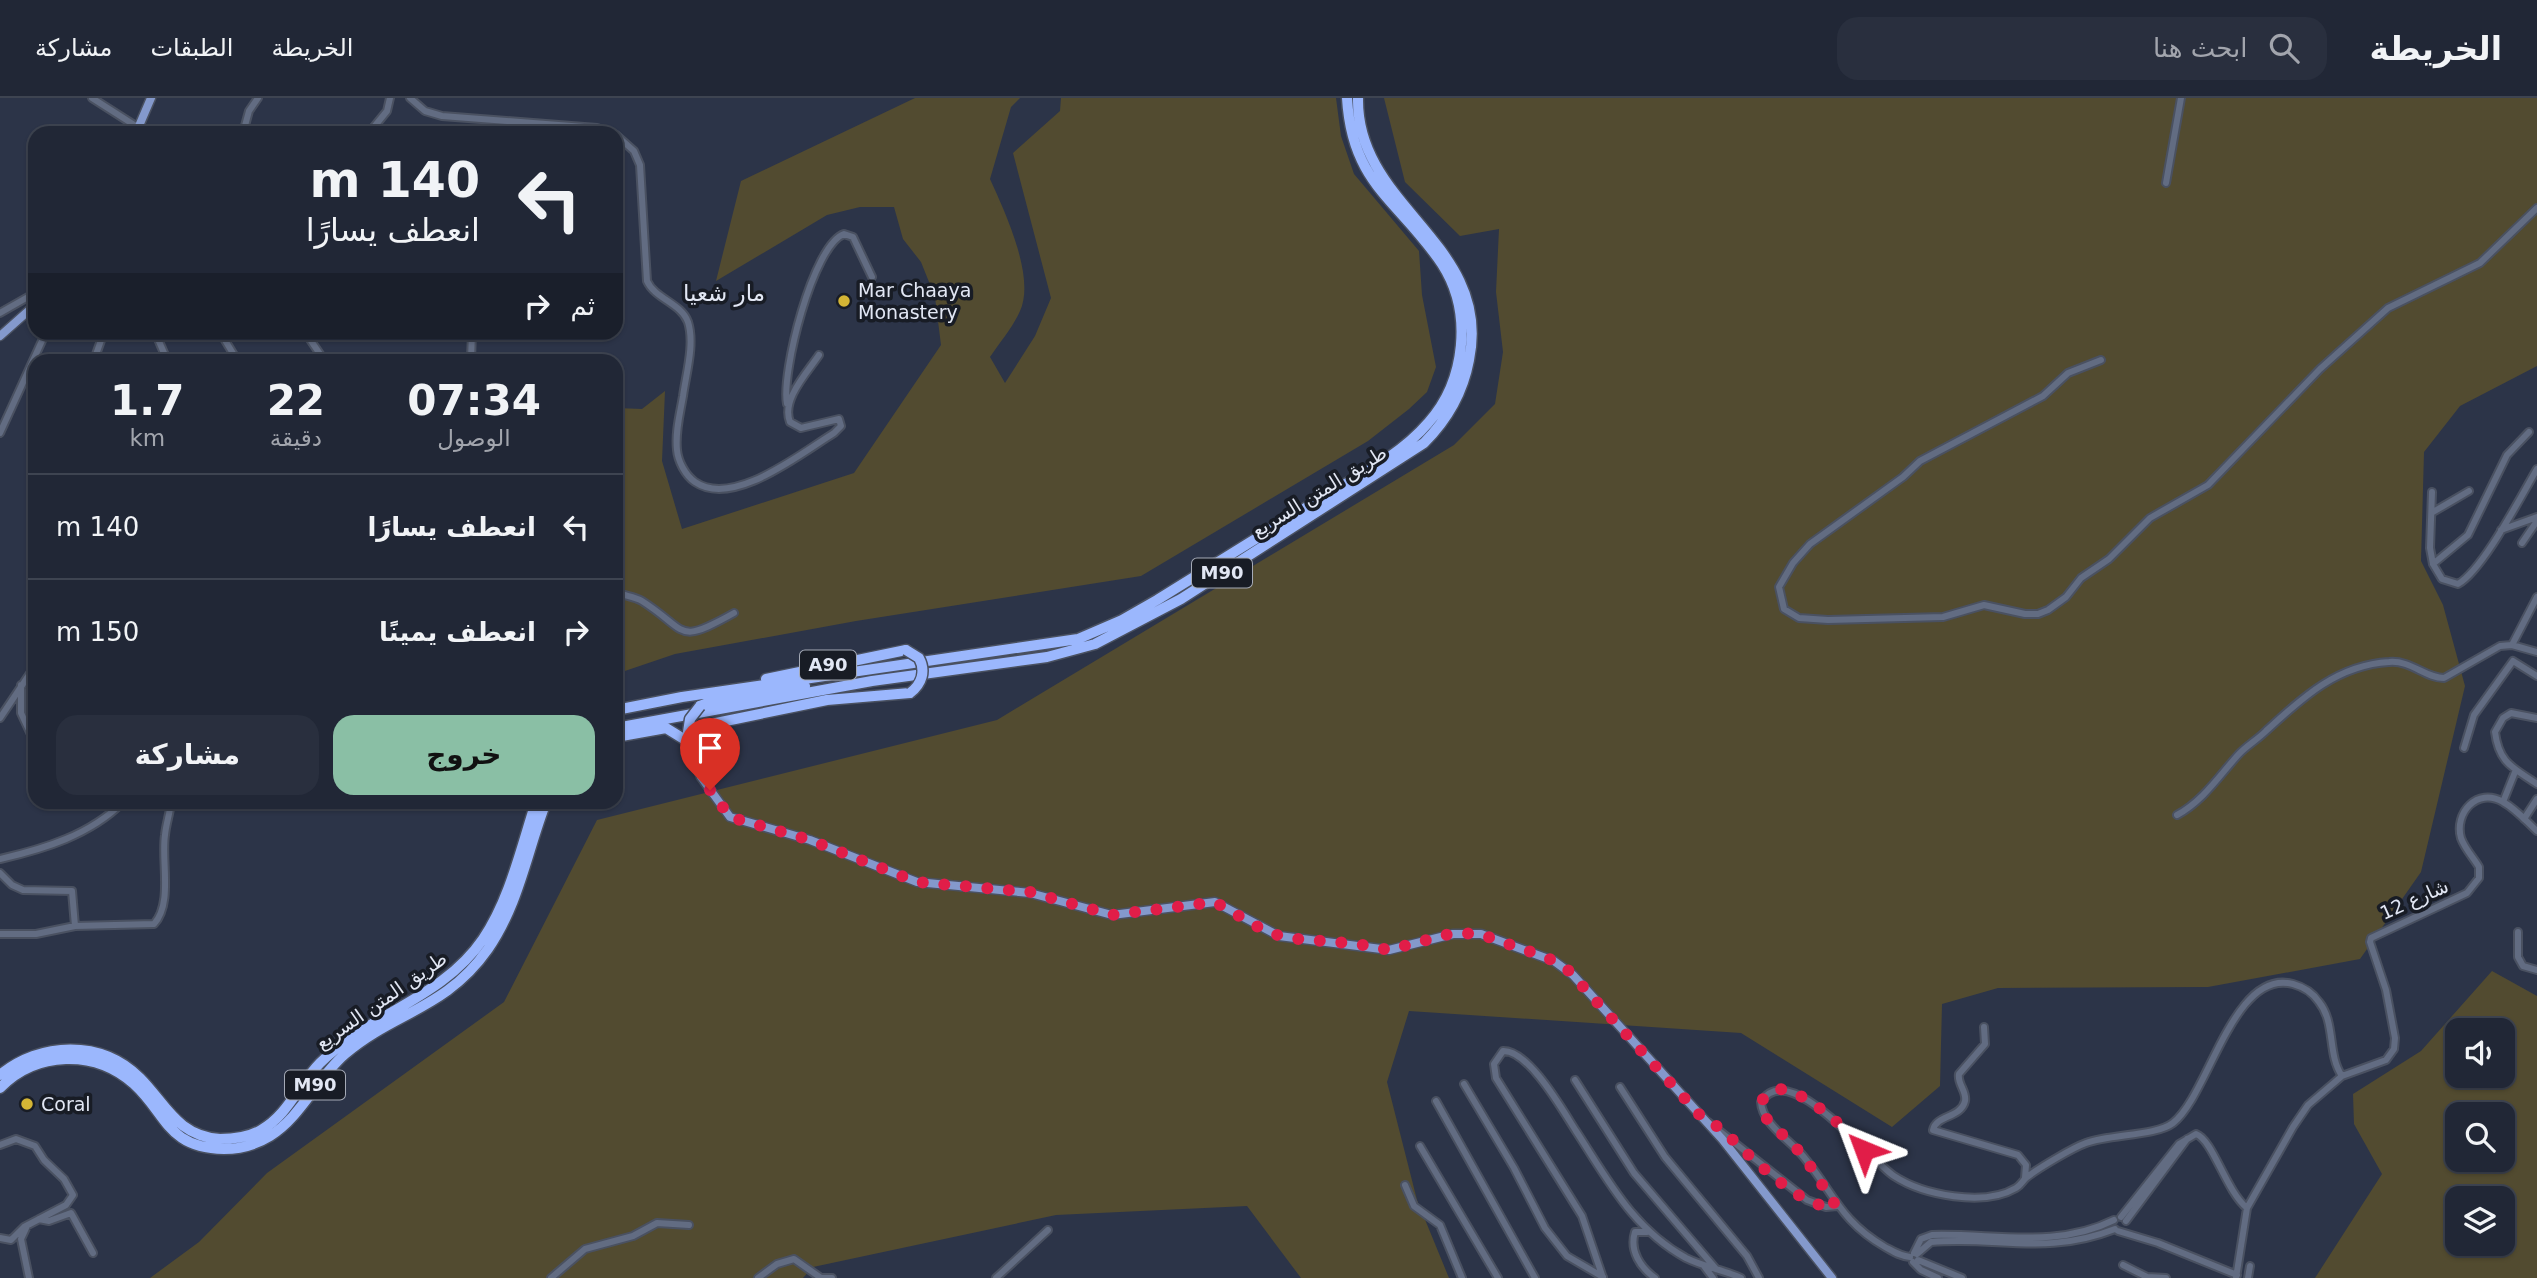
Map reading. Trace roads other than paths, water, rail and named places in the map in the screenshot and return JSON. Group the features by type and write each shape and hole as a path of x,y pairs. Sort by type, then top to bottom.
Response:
{"highway":[{"name":"طريق المتن السريع","path":"623,709 752,686 1016,647 1056,644 1103,629 1157,600 1397,451 1429,423 1454,375 1462,336 1459,305 1443,266 1418,233 1383,196 1358,156 1351,138 1347,98"},
{"name":"طريق المتن السريع","path":"623,727 872,681 1060,654 1124,632 1402,460 1432,435 1450,412 1468,367 1472,338 1468,303 1458,273 1442,248 1395,195 1375,167 1359,123 1358,98"},
{"name":"A90","path":"752,686 783,674 906,650 919,658 923,674 911,693 827,700"},
{"name":"A90","path":"687,737 690,719 701,706 820,684 841,674"},
{"name":"A90","path":"827,700 835,693 867,685 872,681"},
{"path":"691,752 702,731 710,725 827,700"},
{"path":"623,736 666,728 687,737 691,752"},
{"name":"طريق المتن السريع","path":"0,1075 13,1064 40,1052 87,1051 114,1059 132,1072 173,1120 196,1134 237,1138 260,1131 280,1115 319,1064 337,1047 367,1026 425,995 469,957 501,908 534,809"},
{"name":"طريق المتن السريع","path":"0,1088 15,1074 38,1063 60,1059 85,1060 107,1068 134,1084 169,1128 188,1140 226,1149 263,1139 288,1121 317,1083 345,1054 376,1033 434,1002 479,961 511,908 544,809"}],"main road":[{"path":"139,126 151,98"},
{"path":"0,336 28,311"},
{"path":"691,752 701,777 730,817 810,840 917,882 1030,892 1112,915 1215,902 1265,931 1287,938 1358,944 1389,950 1453,933 1480,934 1506,941 1567,969 1706,1122 1832,1278"}],"street":[{"path":"92,98 131,126"},
{"path":"245,126 249,111 258,98"},
{"path":"375,126 387,111 390,98"},
{"path":"410,98 425,111 442,116 535,126"},
{"path":"2166,183 2181,98"},
{"path":"623,141 634,151 640,165 646,281 656,293 684,314 689,328 677,446 680,461 689,477 712,490 731,489 788,461 841,426 839,419 808,427 795,427 787,416 786,386 802,310 812,280 836,238 844,234 853,237 872,278"},
{"path":"2101,360 2068,373 2043,396 1920,461 1903,477 1810,544 1779,587 1784,609 1799,618 1828,620 1943,617 1984,605 2025,614 2038,614 2048,610 2066,597 2081,578 2109,559 2150,518 2208,485 2313,376 2388,309 2480,263 2537,208"},
{"path":"0,313 28,297"},
{"path":"788,406 819,355"},
{"path":"0,433 28,373"},
{"path":"2433,564 2468,535 2507,455 2529,432"},
{"path":"2432,492 2430,540 2433,564 2442,579 2458,584 2469,576 2501,530 2537,469"},
{"path":"2433,512 2469,491"},
{"path":"2501,530 2537,519"},
{"path":"2522,543 2537,519"},
{"path":"623,594 640,599 678,631 691,632 710,626 734,613"},
{"path":"2512,645 2537,597"},
{"path":"2178,815 2201,797 2246,747 2308,692 2328,680 2367,666 2391,662 2414,665 2435,677 2444,678 2500,646 2512,645 2537,652"},
{"path":"2464,748 2474,715 2513,661 2519,662 2537,676"},
{"path":"0,718 28,676"},
{"path":"21,685 21,713 28,728"},
{"path":"2537,718 2511,713 2496,728 2501,752 2515,772 2537,784"},
{"path":"2515,772 2503,802 2537,831"},
{"name":"شارع 12","path":"2342,1076 2386,1060 2394,1049 2395,1038 2386,990 2370,943 2371,938 2471,889 2479,878 2479,870 2461,838 2461,814 2471,803 2489,799 2503,802"},
{"path":"2524,819 2537,799"},
{"path":"0,859 50,846 115,809"},
{"path":"0,934 36,934 75,926 149,926 159,919 163,903 164,836 170,809"},
{"path":"0,873 12,885 23,890 72,891 75,926"},
{"path":"2518,932 2518,957 2523,966 2537,970"},
{"path":"1914,1257 1921,1240 1932,1235 2051,1244 2116,1230 2236,1276 2246,1208 2292,1127 2308,1105 2342,1076 2336,1067 2326,1013 2317,998 2297,985 2283,982 2267,985 2245,1008 2217,1045 2191,1102 2174,1122 2158,1130 2130,1132 2084,1144 2025,1178 2015,1188 1994,1195 1955,1196 1920,1189 1890,1174 1830,1116 1792,1093 1772,1091 1761,1102 1763,1114 1803,1155 1836,1206 1863,1233 1899,1255 1914,1257 1940,1276 1962,1278"},
{"path":"1984,1027 1985,1044 1959,1074 1958,1080 1965,1092 1964,1105 1957,1113 1937,1122 1933,1130 2018,1155 2026,1165 2025,1178"},
{"path":"1603,1278 1582,1216 1496,1078 1494,1064 1497,1056 1510,1051 1518,1054 1533,1070 1563,1110 1618,1199 1652,1234 1687,1258 1741,1278"},
{"path":"1576,1080 1634,1172 1716,1269"},
{"path":"1464,1084 1514,1168 1545,1228 1567,1256 1603,1278"},
{"path":"1620,1087 1665,1157 1747,1256 1759,1278"},
{"path":"1436,1101 1535,1278"},
{"path":"1706,1122 1719,1127 1807,1200 1826,1207 1836,1206"},
{"path":"2116,1230 2192,1134 2202,1136 2232,1192 2246,1208"},
{"path":"0,1145 16,1139 36,1146 71,1189 70,1202 27,1225 11,1240 0,1238"},
{"path":"1420,1146 1498,1278"},
{"path":"1405,1185 1414,1206 1440,1225 1462,1278"},
{"path":"39,1219 49,1221 71,1213 93,1253"},
{"path":"2116,1230 2122,1221"},
{"path":"2122,1221 2137,1236"},
{"path":"1992,1241 2064,1236 2122,1221"},
{"path":"551,1278 585,1249 633,1236 657,1223 689,1225"},
{"path":"27,1225 22,1239 29,1278"},
{"path":"996,1278 1048,1230"},
{"path":"1652,1234 1638,1230 1633,1238 1638,1262 1655,1278"},
{"path":"758,1278 777,1264 794,1259 821,1278 832,1278"},
{"path":"2123,1265 2147,1277 2166,1278"},
{"path":"1704,1266 1713,1278"},
{"path":"2248,1278 2249,1266"}],"place":[{"name":"Mar Chaaya Monastery","path":"844,301"},
{"name":"Coral","path":"27,1104"}],"district":[{"name":"مار شعيا","path":"724,293"}]}
